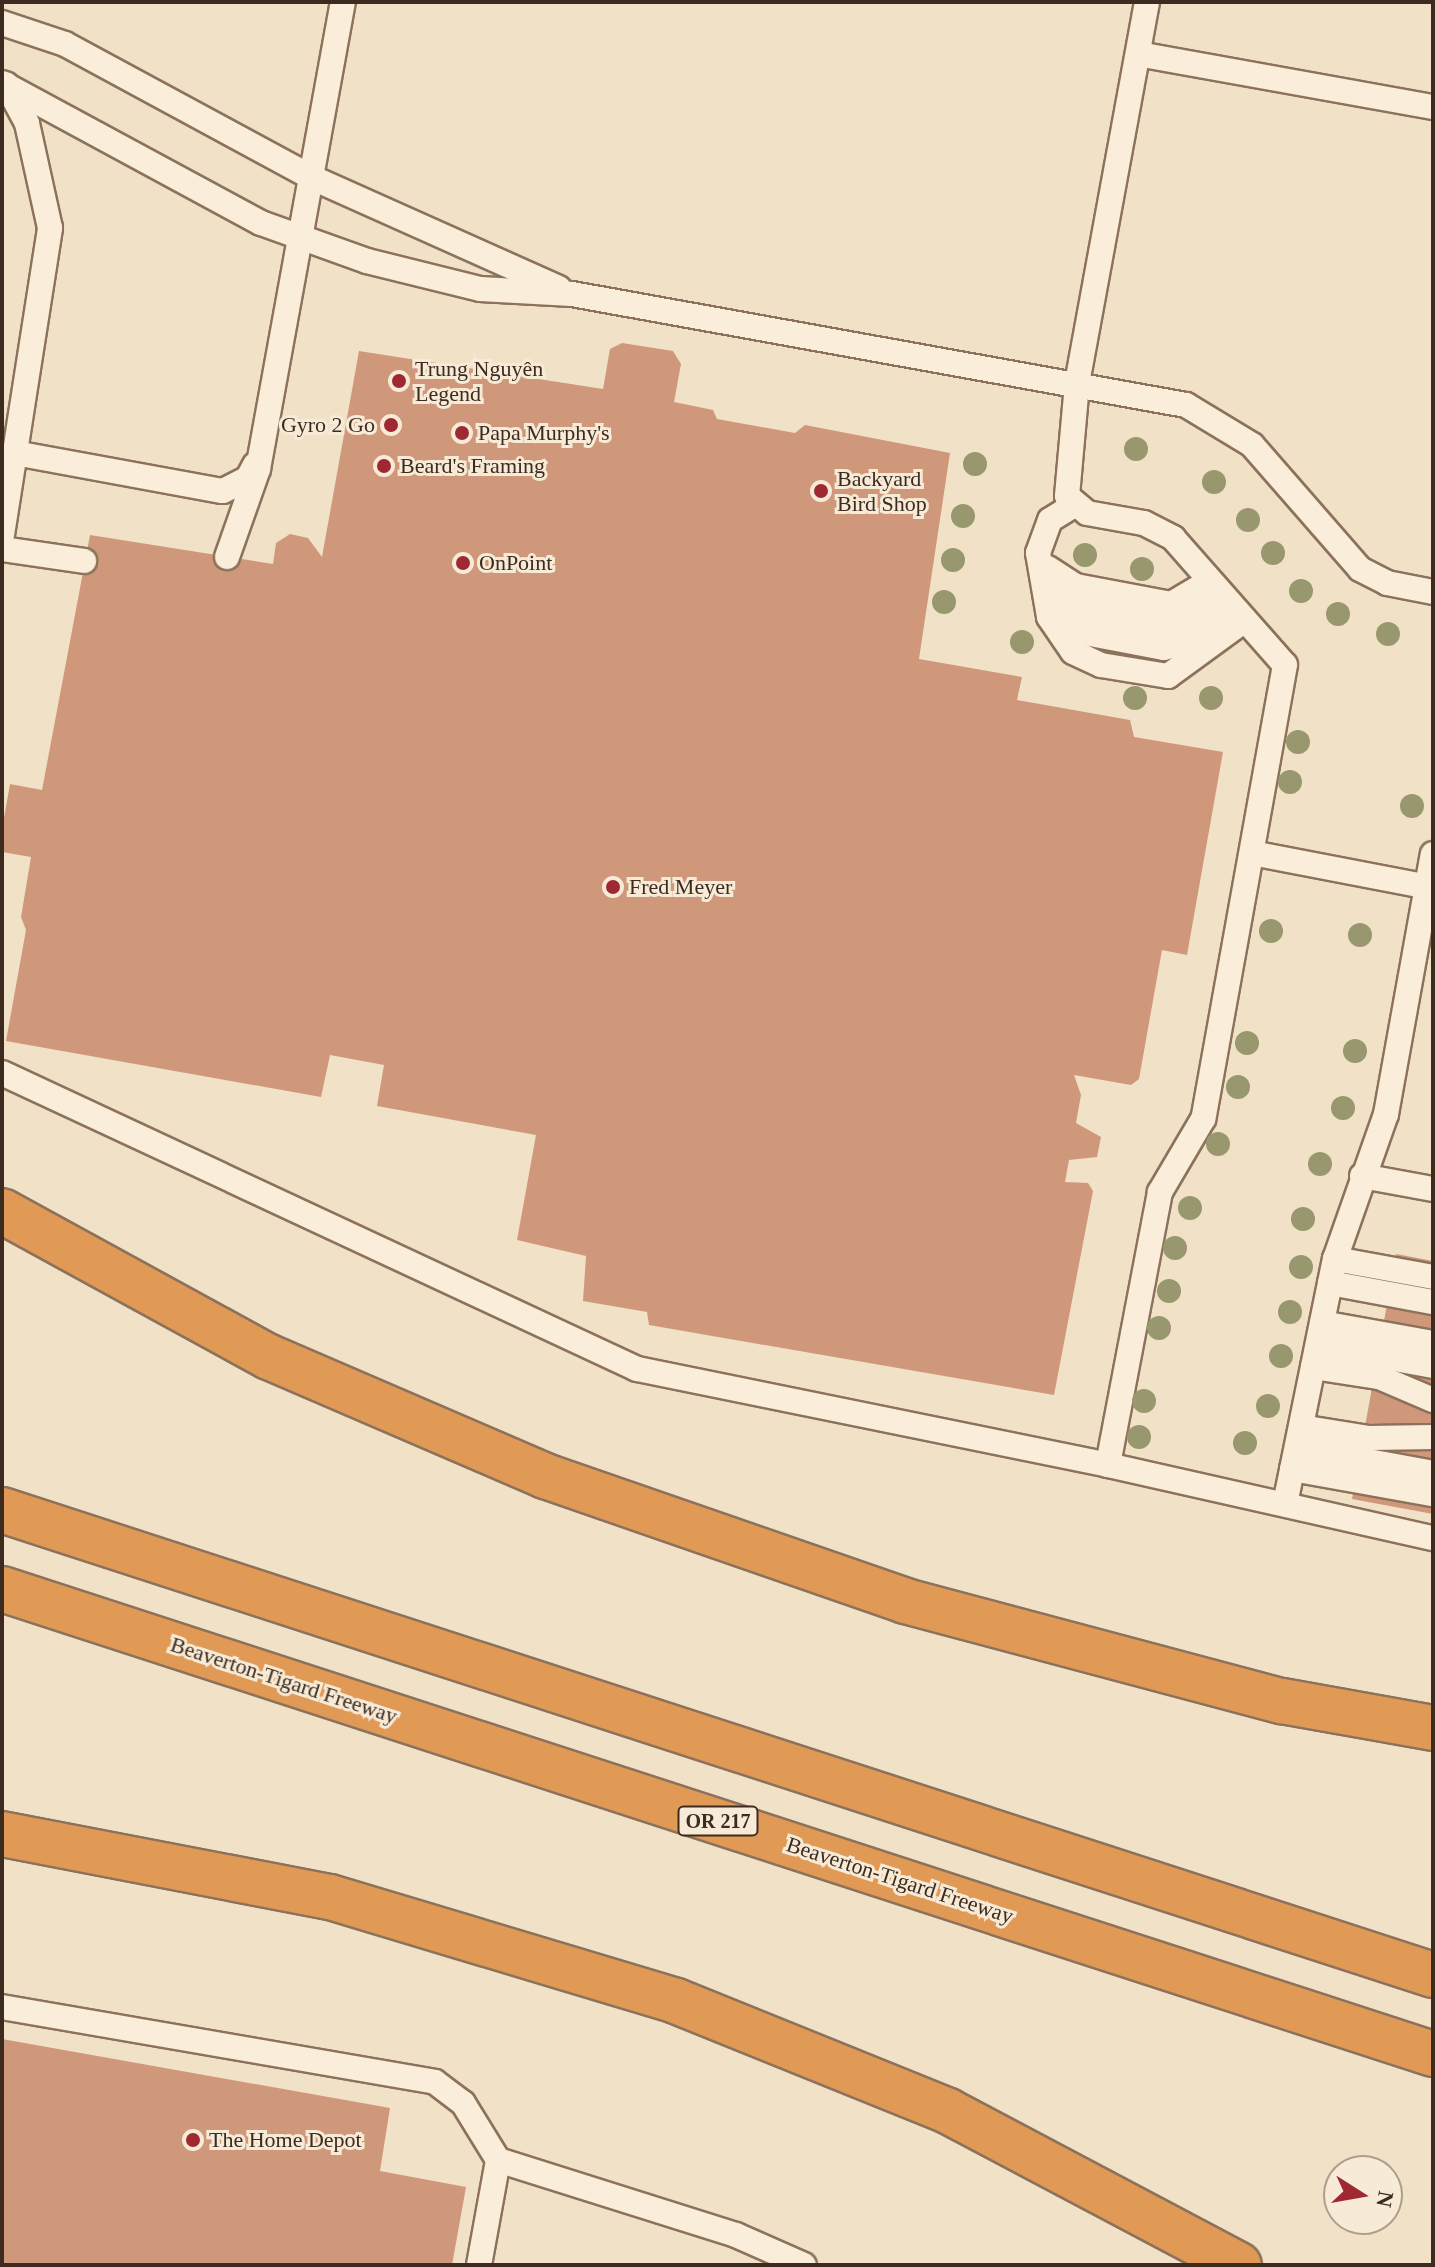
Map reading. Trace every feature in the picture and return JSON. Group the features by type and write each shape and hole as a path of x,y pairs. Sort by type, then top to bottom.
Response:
{"highway":[{"path":"2,1211 269,1357 545,1476 920,1605 1282,1701 1433,1728"},
{"path":"2,1510 1433,1975"},
{"name":"Beaverton-Tigard Freeway","path":"2,1589 1433,2054"},
{"path":"2,1834 330,1897 676,2001 948,2111 1239,2265"}],"lane":[{"path":"227,557 261,456 301,237 315,179 343,2"},
{"path":"1108,1465 1160,1192 1203,1119 1285,665 1173,538 1074,505 1065,484 1077,384 1147,2"},
{"path":"2,23 65,44 142,82 315,179 572,294"},
{"path":"1138,54 1433,107"},
{"path":"4,83 185,185 301,237 480,289 572,294 1186,405 1226,425 1279,474 1360,569 1387,583 1433,592"},
{"path":"2,535 49,246 44,189 27,123 4,83"},
{"path":"15,453 223,491 248,478 261,456"},
{"path":"1074,505 1050,520 1038,553 1043,589 1073,652 1101,665 1168,676 1226,601"},
{"path":"2,549 84,561"},
{"path":"1038,553 1054,574 1076,586 1171,604 1190,598 1226,601"},
{"path":"1043,589 1089,612 1168,626 1193,618 1226,601"},
{"path":"1252,853 1430,887"},
{"path":"1285,1504 1335,1259 1386,1114 1430,887 1433,854"},
{"path":"2,1073 637,1369 1108,1465 1433,1538"},
{"path":"1362,1176 1433,1189"},
{"path":"1335,1259 1433,1277"},
{"path":"1330,1283 1433,1302"},
{"path":"1318,1345 1433,1343"},
{"path":"1318,1345 1433,1366"},
{"path":"1318,1345 1379,1377 1433,1400"},
{"path":"1297,1448 1369,1438 1433,1437"},
{"path":"1297,1448 1433,1473"},
{"path":"1297,1448 1433,1494"},
{"path":"2,2007 435,2082 463,2103 498,2160 736,2235 804,2265"},
{"path":"479,2265 498,2160"}],"building":[{"name":"Fred Meyer","path":"622,343 673,351 681,364 674,402 713,410 717,419 795,433 805,425 950,453 919,659 1022,677 1017,700 1130,720 1134,737 1223,752 1187,955 1162,950 1139,1079 1131,1085 1074,1075 1081,1095 1076,1123 1101,1137 1097,1157 1069,1160 1065,1182 1088,1183 1093,1191 1054,1395 649,1325 647,1312 583,1301 586,1256 517,1240 536,1135 377,1106 384,1065 330,1055 321,1097 6,1041 26,930 21,917 31,857 2,852 2,829 10,784 42,790 90,535 273,564 276,543 290,534 308,538 322,557 359,351 603,389 610,349"},
{"path":"1396,1254 1433,1261 1433,1514 1352,1499"},
{"name":"The Home Depot","path":"2,2039 390,2108 380,2171 466,2187 452,2265 2,2265"}],"place":[{"name":"Trung Nguyên Legend","path":"399,381"},
{"name":"Gyro 2 Go","path":"391,425"},
{"name":"Papa Murphy's","path":"462,433"},
{"name":"Beard's Framing","path":"384,466"},
{"name":"Backyard Bird Shop","path":"821,491"},
{"name":"OnPoint","path":"463,563"},
{"name":"Fred Meyer","path":"613,887"},
{"name":"The Home Depot","path":"193,2140"}]}
